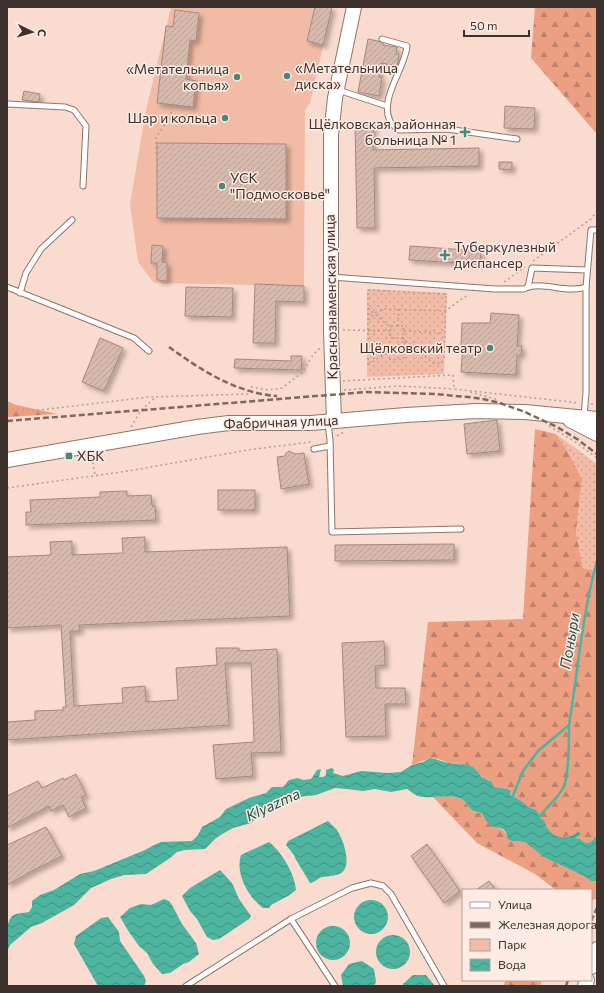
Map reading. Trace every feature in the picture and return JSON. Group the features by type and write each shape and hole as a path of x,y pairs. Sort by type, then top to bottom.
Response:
{"street":[{"name":"Краснознаменская улица","path":"331,421 331,136 337,89 354,7"},
{"name":"Фабричная улица","path":"7,460 210,425 245,422 289,423 476,411 525,412 590,418"},
{"name":"Фабричная улица","path":"558,415 576,422 597,434"},
{"path":"592,964 597,949"}],"lane":[{"path":"382,39 407,46 387,106 390,122 399,130 447,129 479,135 517,139"},
{"path":"337,89 387,106"},
{"path":"7,104 65,107 74,110 86,126 83,186"},
{"path":"20,292 26,273 41,249 72,220"},
{"path":"590,418 585,403 586,287 591,230 597,230"},
{"path":"528,287 532,268 587,270"},
{"path":"330,277 495,289 524,289 528,287 540,287 578,290 586,287"},
{"path":"7,287 134,338 149,350"},
{"path":"331,421 332,532 461,529"},
{"path":"314,449 330,443"},
{"path":"186,986 291,919 352,888 371,883 383,886 391,894 444,986"},
{"path":"291,919 335,986"}],"path":[{"path":"157,153 156,137 171,117 171,104"},
{"path":"533,261 591,219 597,211"},
{"path":"495,289 527,266"},
{"path":"389,359 404,360 404,339 404,331 404,326 391,326 390,338 404,339 433,363 442,363 444,357 446,294 368,290 368,365 404,339"},
{"path":"368,321 374,313 384,309 445,311 472,292"},
{"path":"368,308 391,329"},
{"path":"398,326 399,309"},
{"path":"331,331 391,329"},
{"path":"404,331 444,333"},
{"path":"7,409 40,410 156,397 249,394 252,387 268,390 282,388 302,373 313,354 323,345"},
{"path":"368,348 383,355"},
{"path":"339,381 454,375 454,389"},
{"path":"340,391 398,386 454,389 597,405"},
{"path":"130,428 141,410 156,397"},
{"path":"545,424 577,443 597,458"},
{"path":"7,488 128,471 248,450 330,443"},
{"path":"91,453 95,475"}],"green space":[{"path":"171,7 332,7 310,103 305,110 304,286 154,283 138,262 130,204 146,110"},
{"path":"535,7 597,7 597,134 531,58"},
{"path":"367,289 447,293 444,374 367,377"},
{"path":"7,401 16,405 58,414 7,417"},
{"path":"535,429 556,434 582,479 576,532 583,568 597,571 597,835 591,842 586,843 580,839 574,838 577,836 579,831 573,835 564,837 554,835 546,828 535,809 528,807 520,800 510,795 511,791 508,789 493,787 491,781 484,779 469,765 449,763 430,758 412,765 428,622 523,619"},
{"path":"556,434 597,464 597,571 583,568 576,532 582,479"},
{"path":"433,797 451,797 462,799 471,810 477,813 482,813 489,824 503,830 512,841 525,842 559,864 591,881 597,881 597,899 592,900 592,889 555,889 535,874 477,843"},
{"path":"506,981 542,981 540,986 503,986"}],"water":[{"name":"Klyazma","path":"430,758 452,764 471,766 477,770 482,777 491,781 494,787 508,789 511,791 510,795 520,800 528,807 535,809 539,814 539,817 545,822 550,832 554,835 564,837 578,831 580,835 575,838 586,843 591,842 597,835 597,881 591,881 584,876 544,857 525,842 512,841 508,839 507,834 503,829 489,824 482,813 471,810 462,799 449,796 421,797 407,789 391,792 375,789 363,791 335,788 316,795 297,797 284,805 278,805 260,815 251,823 233,828 224,833 216,838 205,849 177,852 146,874 124,875 91,888 74,905 42,923 31,927 10,945 7,952 7,930 12,916 29,912 32,907 32,901 40,895 54,890 80,874 94,871 161,842 192,841 198,835 202,827 220,817 226,809 249,798 266,793 272,787 283,787 289,780 298,778 303,780 311,779 317,770 321,769 319,777 326,775 326,770 332,768 334,770 333,773 343,776 361,771 388,773 401,772 412,765"},
{"path":"328,821 337,830 342,840 347,859 345,870 335,875 321,877 310,883 294,855 286,845 288,841"},
{"path":"269,842 287,863 293,877 296,890 271,905 269,908 263,908 252,898 244,884 241,877 240,862 241,855"},
{"path":"220,870 232,883 239,899 251,916 249,919 219,939 213,940 207,937 182,896 190,888"},
{"path":"164,899 169,901 172,905 182,924 196,943 199,954 189,962 183,964 170,973 162,974 153,964 147,953 139,946 120,917 130,908 141,904 151,905"},
{"path":"374,900 383,905 387,910 387,924 383,929 378,933 368,934 364,933 355,924 354,914 355,910 364,901"},
{"path":"108,917 119,932 120,941 144,976 146,981 144,986 98,986 74,944 76,936 101,918"},
{"path":"330,926 336,926 345,931 349,937 349,949 345,955 336,960 330,960 321,955 316,946 316,940 321,931"},
{"path":"390,935 396,935 400,936 407,942 410,952 409,959 403,966 396,969 390,969 386,968 379,962 376,955 376,949 377,945 383,938"},
{"path":"362,961 374,969 376,982 374,986 343,986 341,975 349,964"},
{"path":"413,975 426,975 435,986 403,986 403,984"}],"building":[{"path":"315,7 332,7 323,45 307,41"},
{"path":"175,10 199,13 196,41 190,40 186,79 196,81 193,107 157,103 166,26 173,27"},
{"path":"368,39 383,43 383,45 397,47 396,54 399,54 397,66 381,63 379,77 382,78 379,96 358,92"},
{"path":"24,91 40,94 39,102 22,100"},
{"path":"505,106 535,108 534,129 504,128"},
{"path":"355,122 373,122 373,150 479,148 479,166 374,168 375,228 357,228"},
{"name":"УСК \"Подмосковье\"","path":"157,143 286,144 286,219 157,218"},
{"path":"499,162 512,162 512,170 499,169"},
{"path":"152,245 163,246 162,262 167,263 167,281 157,280 157,263 151,263"},
{"name":"Туберкулезный диспансер","path":"410,246 481,251 480,264 409,260"},
{"path":"255,284 304,286 304,302 276,301 275,343 253,343"},
{"path":"186,287 233,288 232,317 185,316"},
{"name":"Щёлковский театр","path":"491,313 519,315 517,346 522,346 521,355 517,355 516,375 461,372 463,345 461,345 462,323 490,323"},
{"path":"100,338 123,348 104,391 82,382"},
{"path":"291,356 302,356 301,370 234,368 235,359 291,361"},
{"path":"497,420 500,451 467,454 464,424"},
{"path":"289,451 295,454 304,453 309,484 281,489 277,457 285,456"},
{"path":"218,490 255,490 255,510 218,510"},
{"path":"127,491 127,496 151,495 152,506 155,506 156,520 26,525 26,512 31,512 30,500 100,497 100,492"},
{"path":"145,537 145,552 287,547 290,616 79,625 80,631 70,631 74,706 123,703 122,688 145,686 146,702 178,700 176,668 217,665 216,648 239,648 239,651 277,649 281,752 251,753 253,776 216,779 213,745 254,742 251,663 225,663 229,725 7,740 7,722 35,720 35,711 63,710 63,707 66,707 61,625 7,628 7,557 51,555 50,542 72,541 72,555 123,553 122,538"},
{"path":"454,544 454,560 335,561 335,545"},
{"path":"384,641 385,665 375,666 376,688 405,688 406,704 385,704 386,736 346,737 342,643"},
{"path":"76,774 86,795 81,797 86,808 69,817 63,805 51,811 49,806 7,828 7,796 38,781 42,788 63,778 64,780"},
{"path":"46,827 62,856 7,885 7,845"},
{"path":"427,844 460,891 444,903 411,856"},
{"path":"489,881 495,889 477,889"}],"waterway":[{"name":"Поныри","path":"512,798 523,771 538,751 569,725 584,622 597,561"},
{"name":"Поныри","path":"537,820 557,797 565,783 568,758 569,726"}],"railway":[{"path":"169,347 206,372 233,385 262,394 277,396"},
{"path":"7,421 366,392 434,394 483,399 500,403 525,412 557,427 577,439 597,454"},
{"path":"592,919 597,908"},
{"path":"566,986 568,981"}],"place":[{"name":"«Метательница диска»","path":"287,76"},
{"name":"«Метательница копья»","path":"237,77"},
{"name":"Шар и кольца","path":"225,118"},
{"name":"Щёлковская районная больница № 1","path":"465,132"},
{"name":"УСК \"Подмосковье\"","path":"222,186"},
{"name":"Туберкулезный диспансер","path":"445,255"},
{"name":"Щёлковский театр","path":"490,348"},
{"name":"ХБК","path":"69,456"}]}
